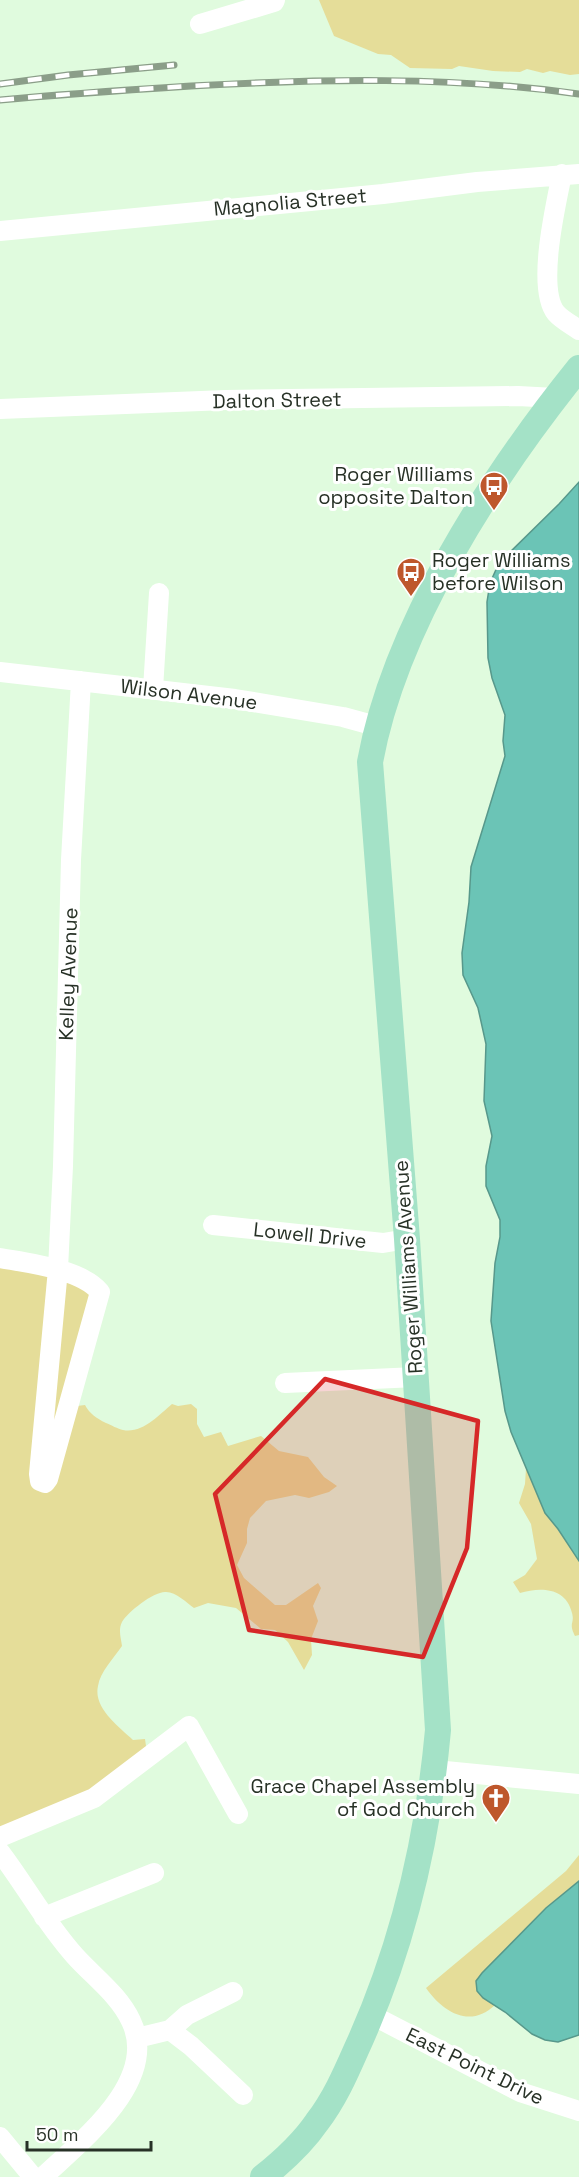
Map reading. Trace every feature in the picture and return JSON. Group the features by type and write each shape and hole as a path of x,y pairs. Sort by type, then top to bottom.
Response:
{"main road":[{"name":"Roger Williams Avenue","path":"263,2177 297,2147 317,2122 333,2098 372,2015 391,1966 435,1770 438,1730 407,1239 371,794 370,762 376,726 398,668 432,591 460,540 511,457 579,368"}],"street":[{"path":"200,24 275,0"},
{"path":"571,174 547,264 549,297 556,313 579,330"},
{"name":"Magnolia Street","path":"0,231 571,174"},
{"name":"Dalton Street","path":"0,409 226,400 519,396 555,398"},
{"path":"153,689 159,593"},
{"name":"Wilson Avenue","path":"0,672 235,699 343,717 376,726"},
{"name":"Kelley Avenue","path":"58,1269 95,1286 100,1292 45,1483 40,1480 39,1474 58,1269 71,860 81,681"},
{"name":"Lowell Drive","path":"213,1225 383,1243 407,1239"},
{"path":"0,1258 58,1269"},
{"path":"285,1383 416,1377"},
{"path":"0,1837 94,1798 189,1726 238,1814"},
{"path":"435,1770 579,1784"},
{"path":"0,1852 44,1917 75,1956 118,1999 131,2021 137,2038 133,2076 123,2092 97,2124 43,2177"},
{"path":"44,1917 153,1872"},
{"path":"137,2038 170,2030 187,2015 233,1992"},
{"name":"East Point Drive","path":"372,2015 520,2092 579,2111"},
{"path":"170,2030 191,2046 243,2095"},
{"path":"0,2137 33,2177"}],"highlighted area":[{"path":"325,1379 478,1421 467,1548 423,1657 249,1630 215,1494"}],"shaded area":[{"path":"319,0 579,0 579,74 570,75 550,71 543,73 527,69 520,72 493,71 459,66 452,69 410,68 391,55 378,54 334,36"},
{"path":"0,1257 97,1293 69,1407 85,1405 99,1419 119,1429 130,1430 150,1423 172,1404 178,1406 191,1404 197,1409 197,1424 204,1437 221,1432 228,1446 261,1436 279,1451 308,1457 324,1477 337,1486 329,1492 309,1498 295,1495 266,1501 250,1518 247,1543 237,1565 244,1578 275,1605 286,1605 318,1583 321,1588 313,1606 318,1621 311,1639 312,1655 304,1670 288,1642 275,1630 261,1629 236,1608 208,1603 194,1608 173,1593 165,1592 154,1595 135,1608 122,1622 120,1631 122,1646 101,1676 97,1694 103,1709 121,1729 133,1740 145,1739 147,1753 110,1786 0,1833"},
{"path":"526,1468 545,1513 579,1561 579,1635 575,1636 572,1613 564,1598 544,1590 520,1593 513,1582 525,1575 537,1559 531,1524 519,1503 525,1484"},
{"path":"579,1855 579,1881 546,1908 482,1973 483,1998 495,2005 476,2016 467,2016 458,2015 440,2004 426,1988 566,1871"}],"water":[{"path":"579,482 579,1561 545,1513 511,1432 505,1411 491,1321 500,1220 486,1186 486,1166 492,1136 484,1101 486,1044 478,1008 463,975 462,953 471,867 505,756 503,741 505,715 492,678 488,658 487,602 490,583 499,563"},
{"path":"579,1881 579,2035 558,2042 545,2040 532,2034 483,1998 477,1991 476,1981 546,1908"}],"railway":[{"path":"0,84 174,65"},
{"path":"0,100 191,86 337,81 483,84 579,94"}],"place":[{"name":"Roger Williams opposite Dalton","path":"494,512"},
{"name":"Roger Williams before Wilson","path":"411,598"},
{"name":"Grace Chapel Assembly of God Church","path":"496,1824"}]}
